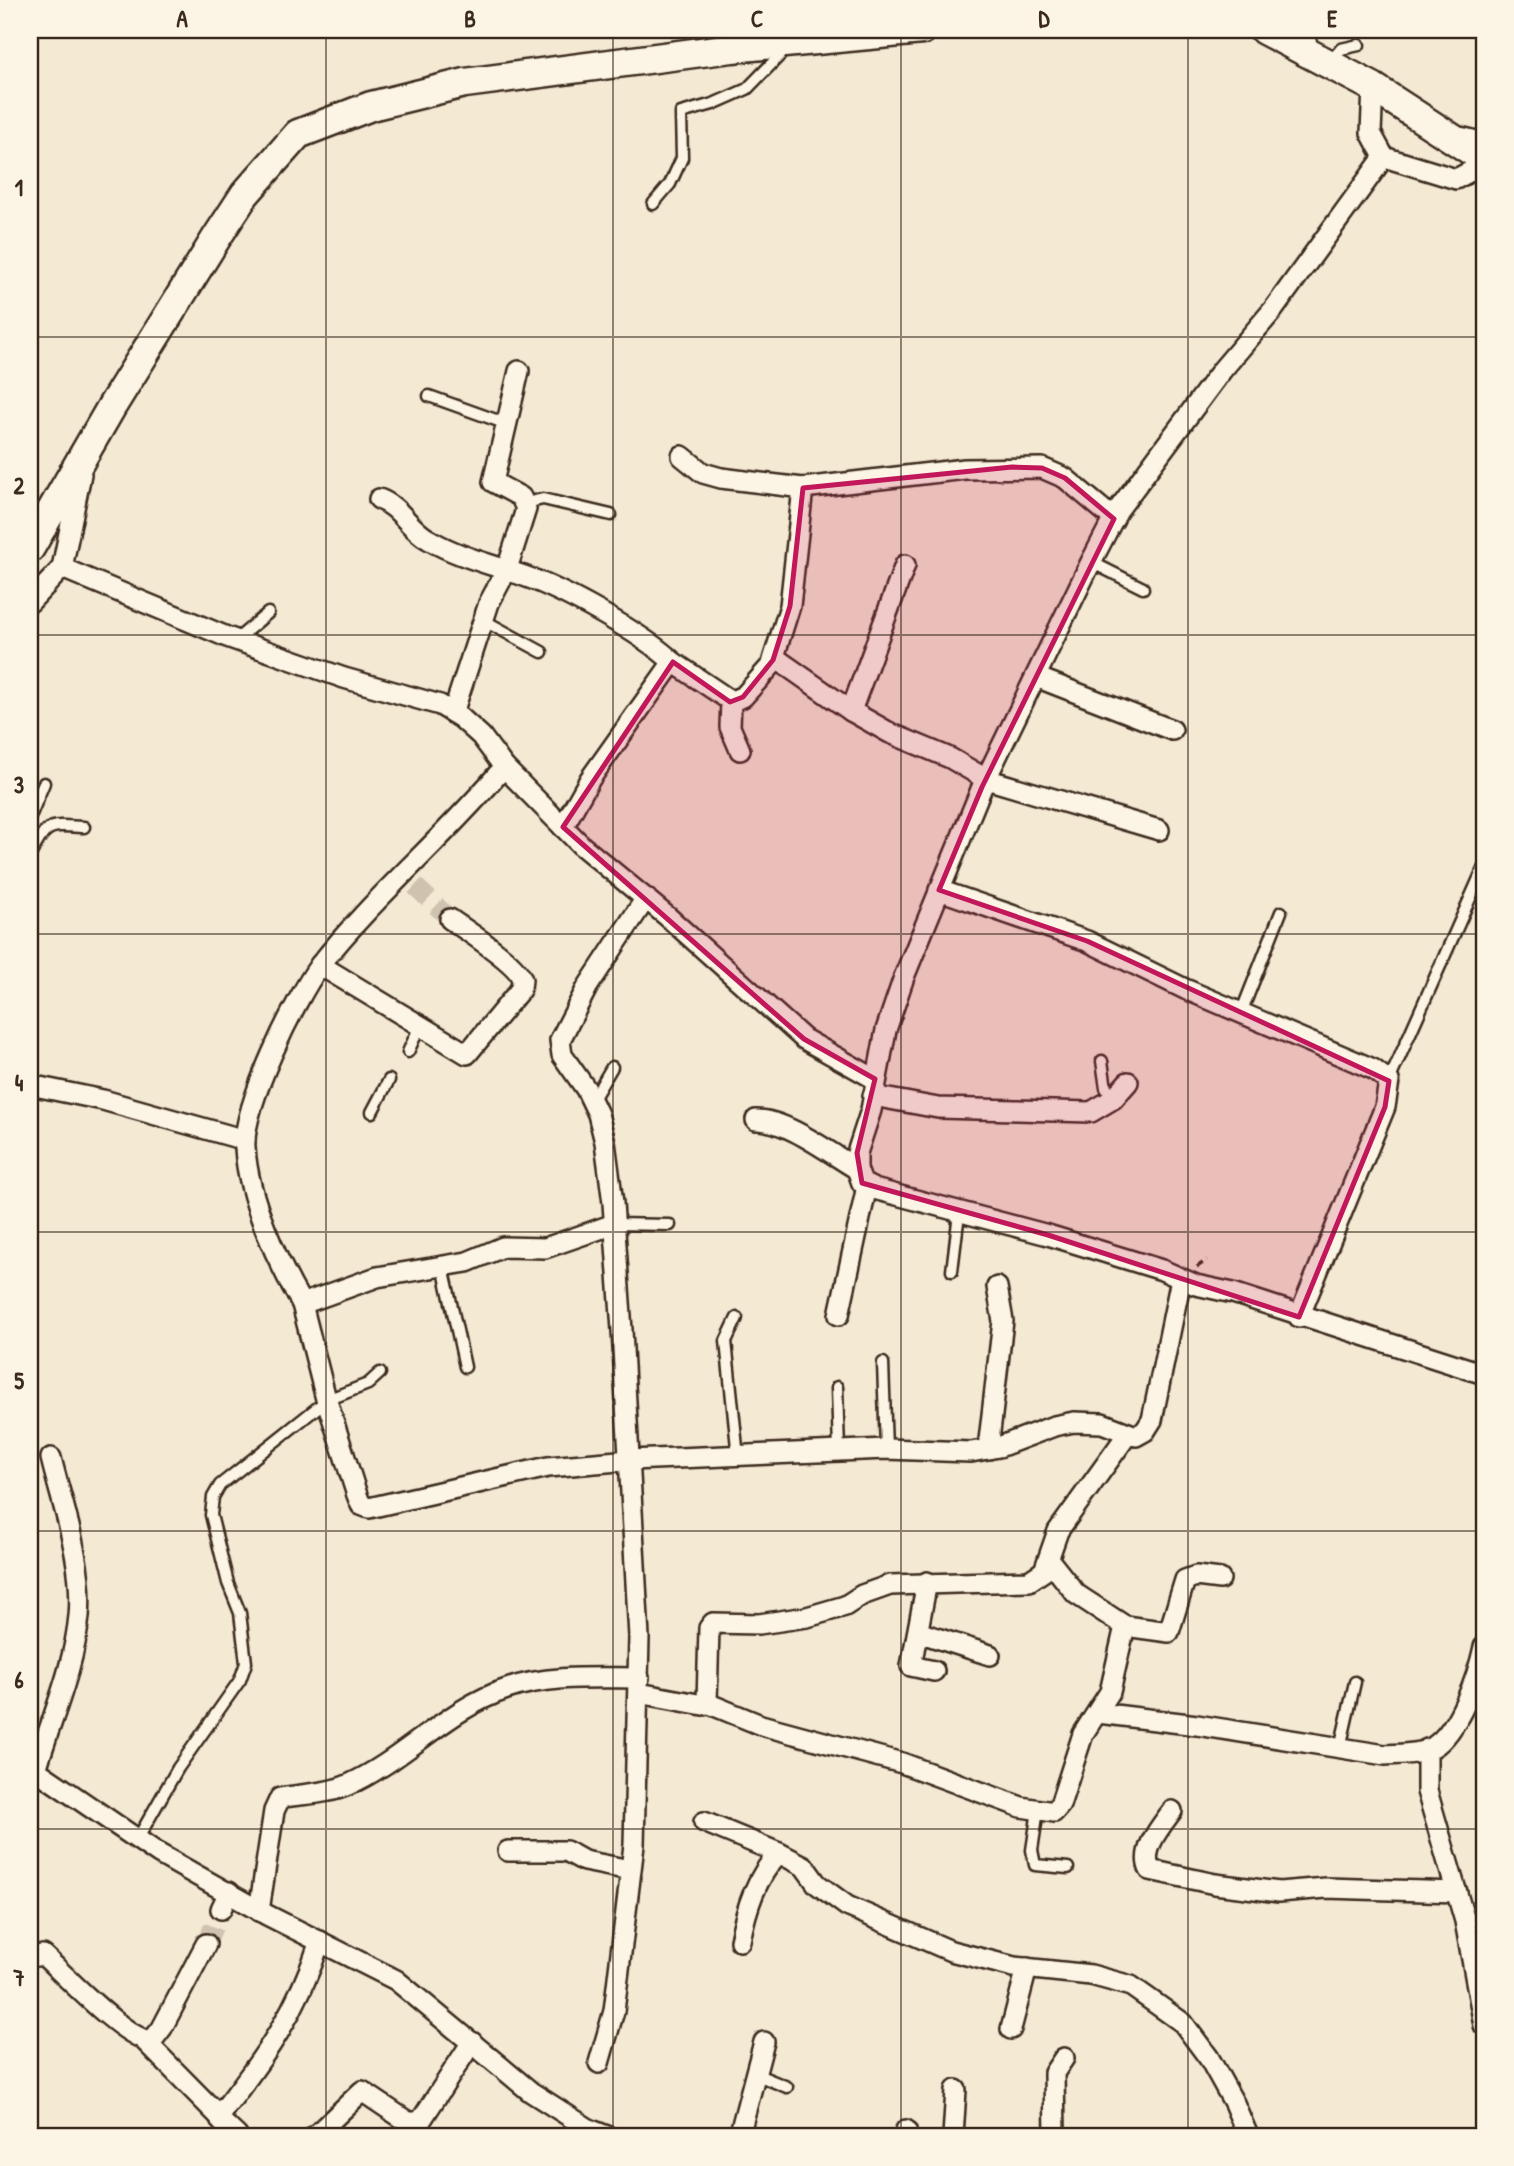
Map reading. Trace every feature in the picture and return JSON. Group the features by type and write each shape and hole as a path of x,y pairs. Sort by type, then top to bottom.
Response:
{"street":[{"path":"30,548 88,446 246,194 298,134 371,106 464,83 593,64 922,30"},
{"path":"1264,30 1373,87 1484,162 1456,179 1384,157 1371,133 1373,87"},
{"path":"839,1315 862,1178 858,1153 886,1031 904,977 986,779 1114,519 1222,370 1273,310 1318,250 1372,169 1384,157"},
{"path":"453,713 483,620 507,569 522,525 526,503 494,485 519,371"},
{"path":"30,603 62,568 72,507 88,446"},
{"path":"682,456 703,473 721,478 803,488 965,469 1042,468 1065,478 1114,519"},
{"path":"731,701 743,697 773,660 790,606 803,488"},
{"path":"379,499 391,503 425,538 459,554 507,569 564,593 657,648 731,701"},
{"path":"851,711 905,565"},
{"path":"62,568 236,640 344,678 440,705 453,713 481,736 505,767 563,827 804,1039 874,1088 938,1108 1091,1112 1113,1099 1128,1082"},
{"path":"773,660 783,662 851,711 890,733 950,758 986,779 1159,830"},
{"path":"563,827 590,779 664,679 673,662"},
{"path":"1036,677 1172,730"},
{"path":"731,701 730,727 740,750"},
{"path":"505,767 409,880 342,936 306,983 281,1031 248,1121 245,1140 248,1169 265,1227 302,1304 327,1400 361,1505 369,1508 548,1468 630,1460 886,1449 971,1452 1074,1422 1102,1423 1126,1435 1136,1436 1145,1431 1152,1420 1181,1279"},
{"path":"939,890 1087,942 1241,1014 1373,1069 1389,1081 1385,1107 1300,1317"},
{"path":"599,2063 614,2011 634,1844 639,1685 630,1460 614,1224 605,1142 592,1102 573,1067 562,1055 560,1040 588,986 646,898"},
{"path":"320,965 419,1028 467,1054 520,990 522,982 520,976 505,961 450,919"},
{"path":"30,1085 103,1100 245,1140"},
{"path":"756,1120 767,1120 791,1130 862,1178 959,1213 1048,1235 1484,1374"},
{"path":"302,1304 377,1277 467,1262 503,1247 545,1248 614,1224"},
{"path":"988,1448 1003,1321 997,1287"},
{"path":"707,1703 710,1689 709,1628 713,1623 759,1623 807,1618 845,1606 862,1595 890,1585 1029,1581 1044,1571 1058,1531 1126,1435"},
{"path":"51,1458 79,1575 79,1613 66,1680 33,1768 225,1901 259,1911 396,1980 531,2092 589,2129 607,2136"},
{"path":"1049,1560 1076,1594 1125,1626 1169,1632 1185,1580 1196,1576 1220,1578"},
{"path":"927,1582 911,1666 934,1671"},
{"path":"259,1911 274,1811 280,1798 345,1787 414,1745 478,1701 505,1689 559,1679 639,1685 703,1705 707,1703 761,1725 902,1763 1038,1811 1054,1812 1060,1805 1083,1734 1110,1692 1125,1626"},
{"path":"918,1632 989,1655"},
{"path":"1098,1713 1197,1725 1385,1755 1433,1748 1449,1730 1465,1704 1476,1680 1484,1647"},
{"path":"1427,1749 1427,1791 1457,1892 1478,1979 1484,2025"},
{"path":"1172,1811 1149,1849 1147,1863 1150,1870 1215,1884 1279,1892 1326,1888 1457,1892"},
{"path":"704,1822 804,1866 817,1884 848,1906 951,1951 1027,1968 1091,1975 1131,1986 1183,2023 1209,2058 1234,2103 1248,2136"},
{"path":"508,1852 566,1851 584,1861 630,1870"},
{"path":"740,1941 755,1888 768,1864 779,1853"},
{"path":"219,2117 272,2047 293,2010 320,1941"},
{"path":"145,2041 152,2041 162,2028 206,1944"},
{"path":"30,1957 43,1955 90,2001 145,2041 237,2136"},
{"path":"1010,2029 1027,1968"},
{"path":"315,2136 362,2091 408,2122 420,2122 472,2042"},
{"path":"739,2136 764,2042"},
{"path":"1055,2136 1054,2073 1064,2058"},
{"path":"953,2136 956,2090"}],"lane":[{"path":"1307,30 1325,61 1331,60 1341,49 1359,45"},
{"path":"653,204 670,184 682,158 681,113 713,104 747,89 793,42"},
{"path":"1411,111 1436,118 1466,135 1484,138"},
{"path":"429,396 507,424"},
{"path":"526,503 543,499 611,515"},
{"path":"1091,562 1143,588"},
{"path":"236,640 268,612"},
{"path":"483,620 542,652"},
{"path":"30,817 44,783"},
{"path":"30,855 41,833 51,827 85,827"},
{"path":"1389,1081 1484,867"},
{"path":"1241,1014 1281,912"},
{"path":"408,1052 419,1028"},
{"path":"1102,1061 1106,1088 1113,1099"},
{"path":"592,1102 612,1067"},
{"path":"372,1112 389,1080"},
{"path":"952,1271 959,1213"},
{"path":"614,1224 670,1225"},
{"path":"443,1266 465,1367"},
{"path":"737,1318 726,1340 738,1457"},
{"path":"883,1363 886,1449"},
{"path":"137,1840 178,1768 240,1680 246,1663 240,1613 216,1541 211,1515 213,1497 220,1485 327,1400 368,1384 380,1373"},
{"path":"837,1387 839,1451"},
{"path":"1340,1748 1355,1682"},
{"path":"1038,1811 1032,1850 1035,1865 1068,1868"},
{"path":"755,2074 787,2087"}],"highlighted area":[{"path":"1012,467 1042,468 1065,478 1114,519 982,787 939,890 1087,941 1389,1081 1385,1107 1299,1317 1048,1235 862,1183 857,1153 875,1079 804,1039 563,827 673,662 730,702 743,697 773,660 790,606 803,488"}],"tunnel":[{"path":"415,886 450,919"},
{"path":"206,1944 221,1909"}]}
